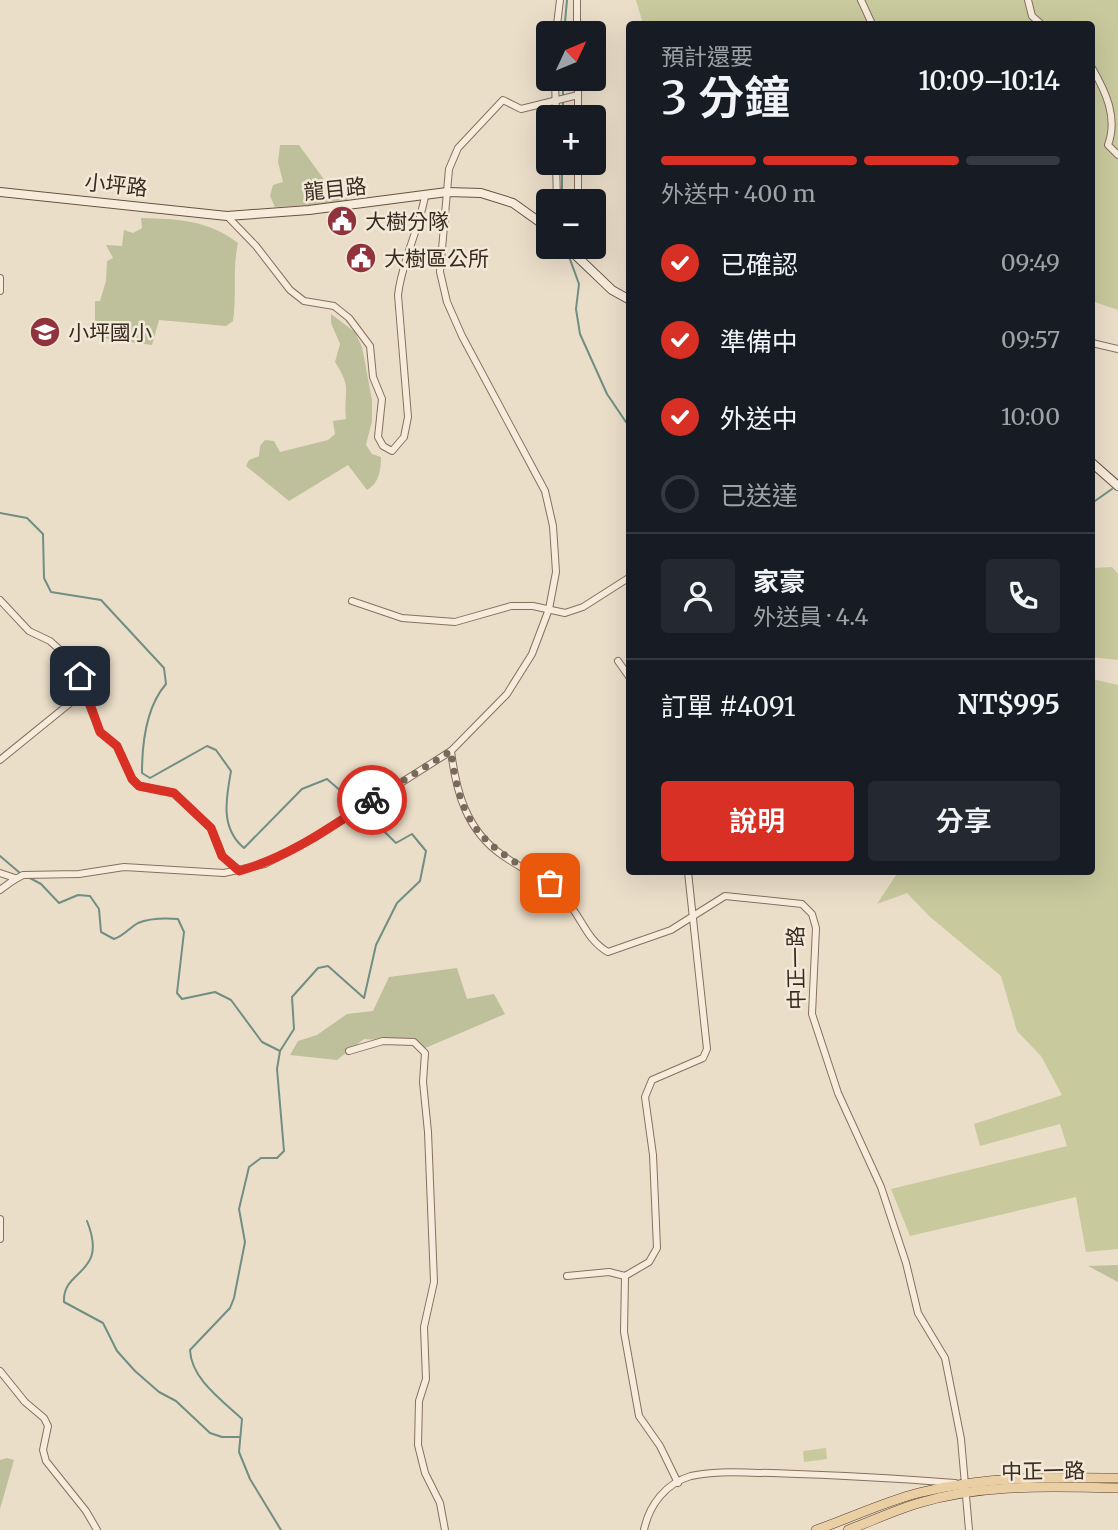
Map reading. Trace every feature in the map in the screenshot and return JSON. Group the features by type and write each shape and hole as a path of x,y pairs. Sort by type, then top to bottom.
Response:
{"main road":[{"name":"中正一路","path":"848,1530 919,1503 1001,1478 1118,1478"},
{"name":"中正一路","path":"816,1530 916,1494 964,1488 1118,1488"}],"street":[{"path":"557,21 560,0"},
{"path":"577,0 577,21"},
{"path":"861,0 871,21"},
{"path":"1028,0 1032,16 1038,21"},
{"path":"1095,75 1112,112 1114,130 1108,145 1118,155"},
{"path":"557,91 557,105"},
{"path":"576,91 576,105"},
{"path":"0,890 9,880 32,875 79,874 124,867 224,873 264,864 314,838 451,751 507,694 531,654 549,609 556,560 553,526 545,491 462,336 447,302 440,271 446,181 457,148 503,100 521,109 575,95"},
{"name":"小坪路","path":"0,192 227,216"},
{"name":"龍目路","path":"227,216 447,192 481,193 513,203 536,219"},
{"path":"227,216 290,290 304,302 334,306 349,318 370,346 373,377 382,399 378,437 383,446 392,451 404,437 408,417 399,285 421,219 425,196"},
{"path":"579,259 612,290 626,298"},
{"path":"0,278 0,291"},
{"path":"1095,344 1118,349"},
{"path":"1095,466 1118,486"},
{"path":"352,601 402,618 455,622 510,606 565,613 583,607 626,580"},
{"path":"0,600 29,631 61,648 71,660 100,732 117,746 132,779 139,786 174,793 211,828 222,856 239,871"},
{"path":"618,661 626,672"},
{"path":"0,761 85,691"},
{"name":"中正一路","path":"451,751 456,789 464,811 481,833 502,855 550,883 569,903 597,946 608,952 651,939 725,896 802,904 812,914 816,928 812,1014 838,1093 881,1187 906,1262 918,1312 945,1358 959,1426 964,1488 844,1475 727,1472 690,1476 653,1504 644,1530"},
{"path":"0,873 17,878"},
{"path":"567,1276 609,1272 625,1276 649,1262 657,1248 653,1155 645,1097 648,1088 658,1076 706,1055 707,1037 688,875"},
{"path":"349,1051 398,1041 414,1042 425,1053 423,1082 428,1132 434,1282 424,1327 426,1379 419,1401 418,1445 425,1473 440,1503 445,1530"},
{"path":"0,1219 0,1238"},
{"path":"625,1276 624,1332 639,1416 660,1446 678,1483"},
{"path":"0,1371 25,1402 44,1418 48,1426 43,1450 46,1461 86,1511 97,1530"},
{"path":"964,1488 969,1530"}],"green space":[{"path":"636,0 1118,0 1118,310 1095,302 1095,21 642,21"},
{"path":"280,145 299,145 325,181 352,203 275,207 270,196 273,185 283,182 278,162"},
{"path":"141,218 180,220 204,225 238,243 233,321 226,326 159,320 152,345 94,337 89,330 95,320 95,301 100,301 106,281 107,261 113,258 106,245 122,246 124,230 133,233 142,228"},
{"path":"331,314 355,332 362,347 372,400 372,421 366,445 372,454 381,457 380,471 377,480 367,490 348,465 289,501 246,466 249,460 259,456 260,446 265,440 274,441 280,452 328,440 335,434 333,421 346,419 346,385 335,362 340,344 331,323"},
{"path":"1112,567 1118,574 1118,660 1095,657 1095,568"},
{"path":"1095,680 1118,685 1118,1249 1086,1252 1076,1197 910,1236 891,1189 1067,1146 1060,1124 980,1146 974,1124 1062,1095 1041,1056 1017,1031 1001,976 929,916 907,893 877,904 896,875 1095,875"},
{"path":"457,968 467,999 494,994 505,1014 423,1049 398,1041 364,1039 337,1060 290,1055 298,1041 317,1035 347,1014 373,1011 389,977"},
{"path":"1118,1265 1118,1282 1088,1266"},
{"path":"826,1448 827,1459 804,1462 803,1451"},
{"path":"0,1460 14,1460 0,1509"}],"waterway":[{"path":"565,21 567,0"},
{"path":"562,175 562,189"},
{"path":"570,259 579,284 576,309 580,334 607,394 626,422"},
{"path":"1095,501 1112,489"},
{"path":"0,513 27,518 43,534 44,578 51,592 101,600 164,668 166,684 154,703 146,726 142,773 150,778 207,746 216,750 231,771 227,802 228,822 236,840 244,848 302,789 327,779 358,806"},
{"path":"281,1530 250,1479 239,1452 242,1419 202,1380 192,1361 190,1350 230,1308 234,1298 245,1242 239,1209 249,1167 261,1158 277,1158 284,1151 277,1069 280,1051 294,1029 292,997 318,968 328,966 364,998 376,945 397,903 420,881 426,851 412,834 396,843 362,810"},
{"path":"0,856 20,873"},
{"path":"28,877 41,884 59,903 78,895 90,896 99,909 101,932 114,939 143,921 178,919 184,932 177,993 182,999 215,992 231,1000 262,1042 280,1051"},
{"path":"87,1221 92,1252 89,1262 65,1291 64,1302 103,1323 117,1351 135,1371 159,1392 176,1401 210,1433 222,1437 240,1437"}],"way so far":[{"path":"372,800 451,751 456,789 464,811 489,845 550,883"}],"place":[{"name":"大樹分隊","path":"342,221"},
{"name":"大樹區公所","path":"361,258"},
{"name":"小坪國小","path":"45,332"}],"route":[{"path":"80,676 100,732 117,746 132,779 139,786 174,793 195,811 211,828 222,856 239,871 264,864 314,838 372,800"}]}
